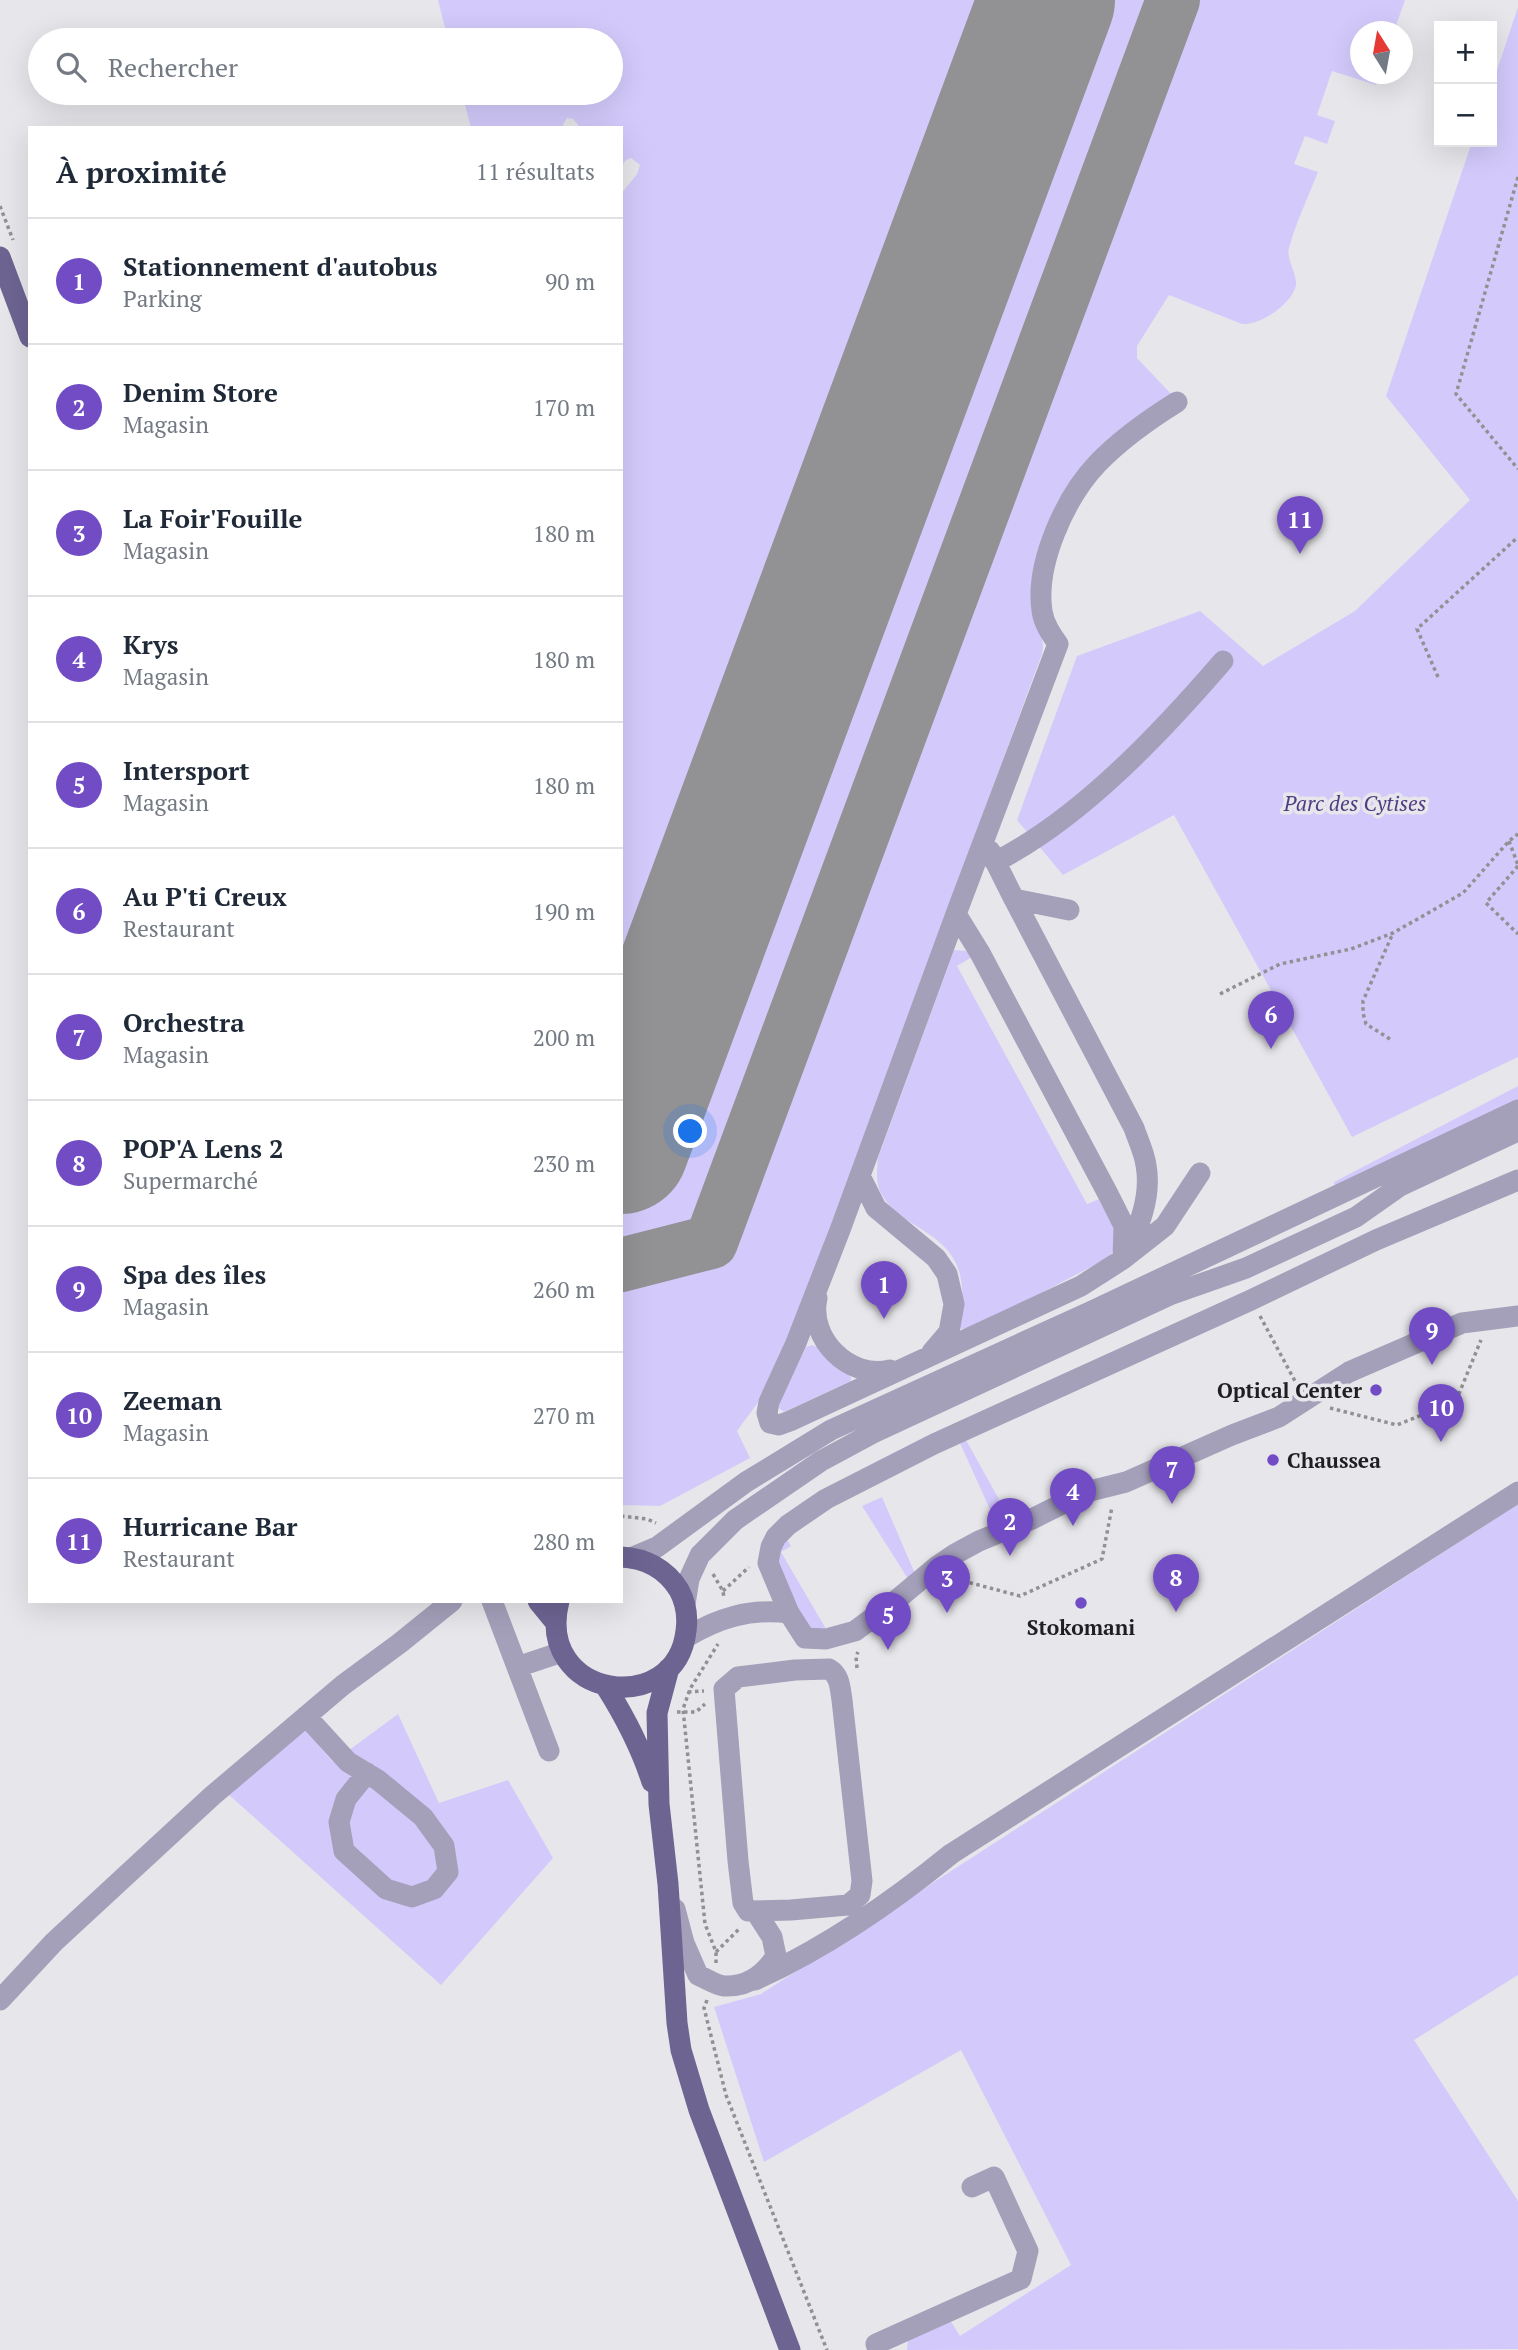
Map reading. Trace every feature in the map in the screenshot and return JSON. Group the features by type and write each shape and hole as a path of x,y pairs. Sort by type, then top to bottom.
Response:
{"main road":[{"path":"0,257 28,332"},
{"path":"626,1558 642,1560 662,1571 677,1588 685,1604 685,1638 670,1668 657,1713 659,1804 668,1884 677,2023 681,2050 699,2110 790,2350"},
{"path":"540,1603 556,1623"},
{"path":"559,1603 556,1623 562,1652 573,1668 589,1680 624,1688 656,1679 670,1668"},
{"path":"607,1686 626,1718 646,1762 659,1804"}],"street":[{"path":"1177,402 1140,426 1095,466 1074,495 1058,527 1047,556 1041,584 1042,613 1049,632 1058,644 860,1176 796,1343 769,1402 767,1413 770,1423 779,1425 790,1421 1081,1286 1124,1259 1165,1227 1200,1173"},
{"path":"995,862 1024,847 1120,769 1174,718 1223,661"},
{"path":"985,841 1134,1128 1146,1164 1147,1197 1140,1225 1124,1259"},
{"path":"1014,899 1069,910"},
{"path":"956,914 980,953 1124,1226 1124,1259"},
{"path":"626,1558 657,1547 746,1482 831,1430 1092,1311 1518,1110"},
{"path":"735,1520 745,1500 760,1486 872,1422 1518,1120"},
{"path":"685,1604 689,1579 700,1555 735,1520 821,1461 873,1433 1172,1294 1246,1268 1356,1217 1400,1186 1518,1131"},
{"path":"821,1278 815,1307 818,1330 837,1356 864,1370 885,1371 912,1364 933,1351 949,1332 954,1304 947,1274 936,1258 876,1208 860,1176"},
{"path":"794,1670 804,1652 805,1638 789,1613 768,1563 776,1537 788,1525 826,1499 923,1448 1251,1300 1376,1240 1518,1180"},
{"path":"1081,1286 1092,1311"},
{"path":"839,1681 829,1669 794,1670 738,1677 724,1689 743,1903 748,1911 848,1905 860,1895 862,1881 839,1681 841,1647 858,1640 894,1602 936,1567 955,1553 979,1541 1086,1492 1126,1482 1279,1417 1349,1372 1462,1324 1518,1316"},
{"path":"668,1884 684,1943 698,1975 722,1986 755,1980 786,1966 903,1893 951,1854 1518,1492"},
{"path":"0,2000 54,1942 212,1796 342,1685 450,1603"},
{"path":"493,1603 549,1751"},
{"path":"685,1638 724,1618 772,1610 789,1613"},
{"path":"805,1638 858,1640"},
{"path":"517,1667 562,1652"},
{"path":"306,1716 348,1762 367,1773 378,1780 423,1817 444,1846 448,1871 434,1889 412,1897 386,1889 344,1851 338,1822 346,1799 367,1773"},
{"path":"755,1980 768,1969 776,1956 772,1937 756,1912"},
{"path":"878,2350 876,2344 1021,2279 1028,2251 994,2177 972,2187"}],"path":[{"path":"1518,177 1456,394 1518,469"},
{"path":"1438,677 1418,629 1518,537"},
{"path":"1220,994 1280,964 1351,949 1393,933 1463,893 1518,834"},
{"path":"1509,841 1518,866 1486,903 1518,934"},
{"path":"1390,1039 1366,1024 1363,1001 1393,933"},
{"path":"1251,1300 1312,1413 1322,1406 1397,1425 1456,1401 1482,1336"},
{"path":"947,1584 954,1579 1020,1596 1102,1559 1112,1505"},
{"path":"623,1516 647,1519 677,1534"},
{"path":"700,1555 723,1591 724,1618 720,1641 690,1689 683,1712 705,1924 716,1952 715,1983 704,2008 726,2095 827,2350"},
{"path":"839,1681 858,1679 858,1640"},
{"path":"657,1713 696,1712 714,1696 725,1695"},
{"path":"716,1952 756,1912"}],"green space":[{"path":"438,0 1405,0 1398,21 1350,21 1350,77 1332,71 1317,115 1335,121 1327,144 1305,136 1294,164 1318,172 1289,248 1296,285 1289,299 1266,317 1242,324 1169,295 1137,346 1137,358 1174,397 1110,444 1032,588 1031,610 1042,641 1042,654 792,1330 762,1397 737,1431 750,1458 660,1506 623,1505 623,192 637,174 640,165 631,158 623,164 623,126 579,126 573,119 567,118 562,126 470,126 465,105 623,105 623,28 445,28"},
{"name":"Parc des Cytises","path":"1518,7 1518,1057 1352,1137 1174,815 1063,875 1017,820 1077,656 1200,611 1263,666 1355,611 1470,500 1386,396 1470,147 1497,147 1497,70"},
{"path":"954,950 968,951 972,957 957,966 1087,1204 1099,1199 1115,1230 1117,1248 1104,1260 1009,1310 972,1328 959,1329 962,1292 956,1264 938,1241 891,1206 880,1191 877,1177 878,1158"},
{"path":"1518,1086 1518,1102 1335,1187 1334,1182"},
{"path":"812,1345 821,1349 851,1377 851,1381 784,1412 779,1408 780,1400 806,1347"},
{"path":"966,1440 1010,1519 997,1525 960,1443"},
{"path":"882,1497 916,1576 910,1582 862,1506"},
{"path":"1518,1504 1518,1975 1414,2040 1518,2201 1518,2349 907,2350 908,2338 950,2320 960,2336 1071,2265 961,2050 764,2162 714,2007 761,1994"},
{"path":"785,1540 791,1546 781,1552 829,1634 812,1631 792,1600 779,1563 780,1551"},
{"path":"398,1714 439,1803 508,1780 553,1858 441,1985 228,1794 304,1728 333,1762"}],"taxiway":[{"path":"623,1264 711,1242 1173,0"}],"runway":[{"path":"623,1141 1047,0"}],"place":[{"name":"Hurricane Bar","path":"1300,554"},
{"name":"Au P'ti Creux","path":"1271,1049"},
{"name":"Stationnement d'autobus","path":"884,1319"},
{"name":"Spa des îles","path":"1432,1365"},
{"name":"Optical Center","path":"1376,1390"},
{"name":"Zeeman","path":"1441,1442"},
{"name":"Chaussea","path":"1273,1460"},
{"name":"Orchestra","path":"1172,1504"},
{"name":"Krys","path":"1073,1526"},
{"name":"Denim Store","path":"1010,1556"},
{"name":"Stokomani","path":"1081,1603"},
{"name":"POP'A Lens 2","path":"1176,1612"},
{"name":"La Foir'Fouille","path":"947,1613"},
{"name":"Intersport","path":"888,1650"}]}
